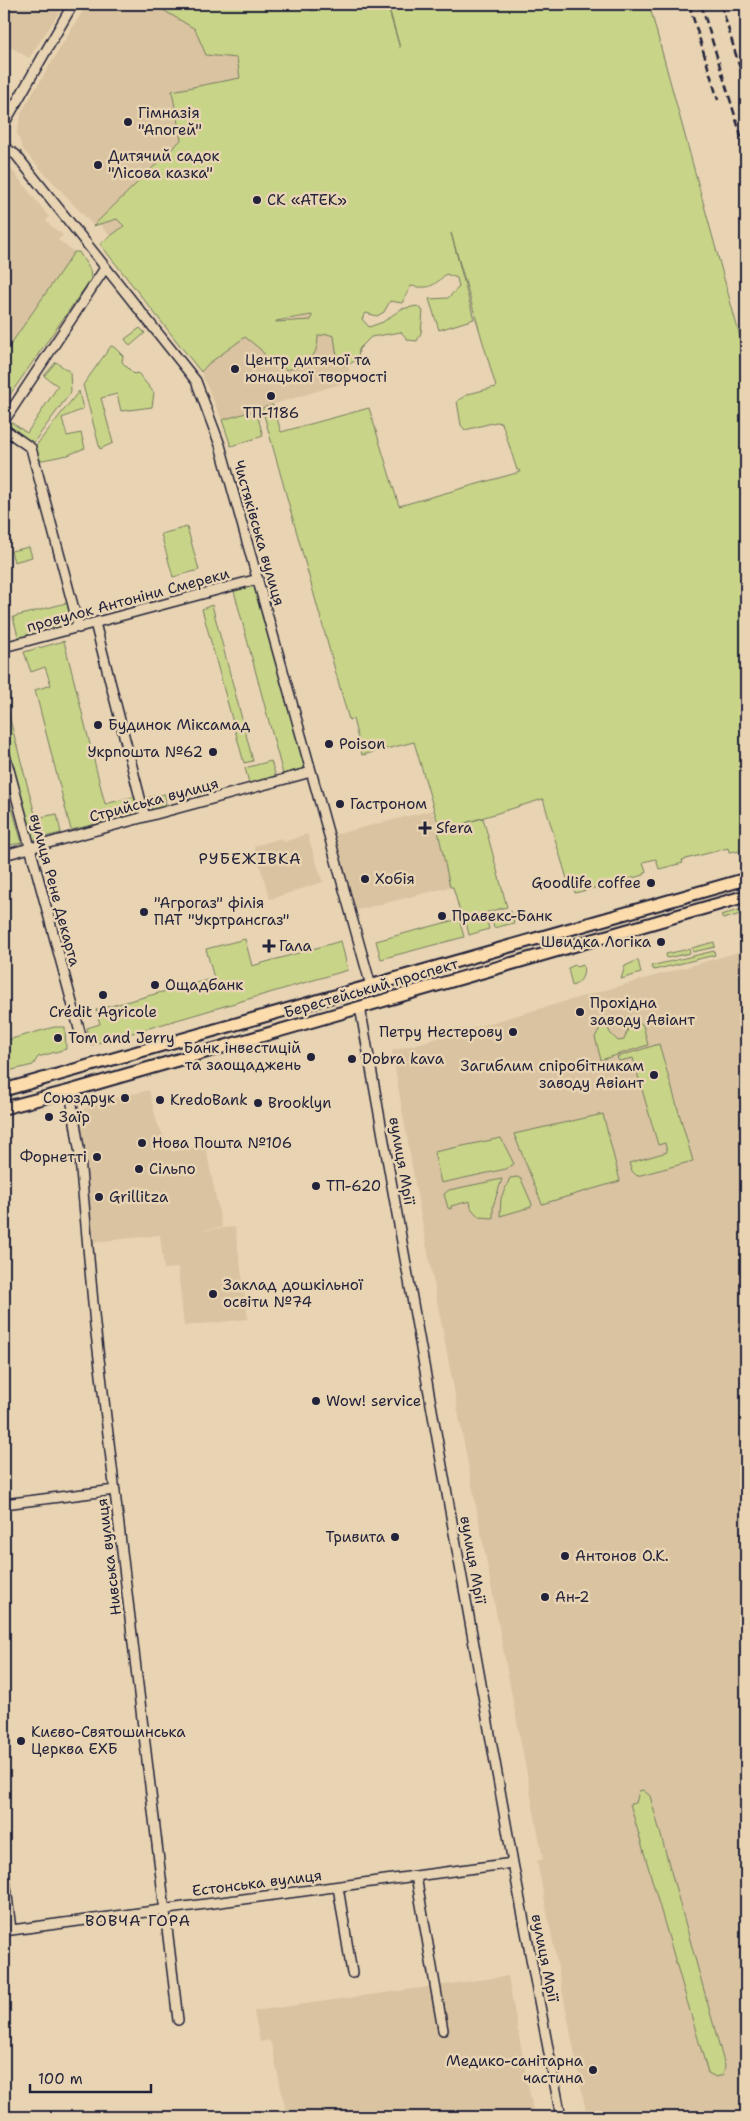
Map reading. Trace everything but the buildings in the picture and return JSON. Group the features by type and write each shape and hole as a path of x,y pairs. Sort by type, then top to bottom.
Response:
{"main road":[{"name":"Берестейський проспект","path":"4,1090 746,878"},
{"name":"Берестейський проспект","path":"4,1108 70,1091 746,896"}],"street":[{"path":"4,124 73,4"},
{"name":"Чистяківська вулиця","path":"4,147 16,155 196,381 220,445 371,986"},
{"path":"4,421 105,268"},
{"path":"4,429 30,448 79,628"},
{"name":"провулок Антоніни Смереки","path":"4,646 79,628 258,579"},
{"path":"95,623 145,817"},
{"name":"вулиця Рене Декарта","path":"4,750 81,1036"},
{"name":"Стрийська вулиця","path":"4,855 311,772"},
{"name":"вулиця Мрії","path":"360,1007 513,1864 561,2117"},
{"name":"Нивська вулиця","path":"70,1091 79,1148 94,1310 114,1490 163,1910 178,2020"},
{"path":"4,1504 114,1490"},
{"name":"Естонська вулиця","path":"7,1930 513,1864"},
{"path":"4,1870 7,1930"},
{"path":"416,1876 443,2030"},
{"path":"338,1887 352,1973"}],"shaded area":[{"path":"4,4 65,4 29,58 4,43"},
{"name":"Гімназія \"Апогей\"","path":"87,4 321,4 322,9 223,160 110,236 97,221 93,225 23,150 17,133 22,111"},
{"path":"4,160 49,217 46,220 63,235 58,240 74,252 4,354"},
{"path":"338,311 347,349 350,381 222,420 201,372 241,329"},
{"path":"433,810 450,887 353,911 333,835"},
{"path":"307,834 323,882 270,899 254,846 282,838 284,842"},
{"path":"746,950 746,2117 587,2117 537,1861 543,1859 417,1195 392,1051"},
{"path":"149,1090 157,1123 172,1152 205,1144 222,1227 195,1231 235,1227 248,1319 184,1326 178,1268 164,1269 160,1235 94,1242 82,1124 83,1110 90,1104"},
{"path":"508,1976 534,2117 287,2117 272,2046 269,2040 260,2042 254,2011"}],"green space":[{"path":"153,4 267,4 272,10 274,4 286,4 287,6 294,7 296,4 310,4 312,11 324,8 324,4 387,4 400,48 388,4 649,4 746,359 746,849 729,852 728,848 682,860 683,863 659,869 656,859 643,862 646,871 644,875 575,893 571,881 568,882 543,799 465,823 483,818 507,907 462,919 453,887 450,887 438,831 440,830 414,742 362,755 353,719 349,720 262,408 273,405 281,432 369,408 399,506 520,472 517,470 502,423 496,422 465,430 461,425 457,401 468,394 496,387 451,233 474,319 439,330 429,299 448,298 459,287 457,278 446,274 430,286 411,286 402,303 390,301 384,312 377,316 366,313 362,319 369,327 383,322 401,309 417,306 423,311 421,333 417,341 408,340 401,332 371,337 359,349 358,359 348,365 341,365 336,351 334,336 327,334 318,336 316,350 310,359 287,370 270,361 260,349 245,337 208,364 201,372 100,244 124,226 117,219 93,226 181,140 172,91 240,78 237,58 206,55 195,29","holes":["312,315 311,320 276,322"]},
{"path":"74,252 79,252 90,270 91,279 4,403 4,354"},
{"path":"140,328 145,333 130,346 125,339"},
{"path":"111,346 123,356 122,362 134,374 138,373 154,393 152,407 121,411 117,394 101,398 113,443 100,449 83,385"},
{"path":"56,362 70,372 71,392 31,446 4,427 8,420 27,433 58,386 44,376"},
{"path":"79,391 83,409 62,418 67,436 81,433 85,448 68,455 37,461 34,448"},
{"path":"256,410 263,436 231,446 222,420"},
{"path":"187,527 199,570 173,577 161,534"},
{"path":"29,547 32,557 14,562 11,551"},
{"path":"255,586 306,766 305,768 283,774 234,591"},
{"path":"70,602 76,625 19,640 13,617"},
{"path":"212,605 253,761 244,763 202,609"},
{"path":"64,641 105,804 136,796 140,810 138,814 71,830 35,690 51,685 45,667 31,672 24,652"},
{"path":"4,697 36,818 57,814 61,833 32,840 4,733"},
{"path":"271,761 275,774 273,779 253,784 249,783 245,768"},
{"path":"4,780 22,843 4,846"},
{"path":"165,794 166,806 152,810 149,797"},
{"path":"746,908 746,918 743,919 741,914 723,919 721,915"},
{"path":"511,911 514,923 494,928 491,916"},
{"path":"486,917 489,929 469,935 466,922"},
{"path":"459,919 464,937 381,959 376,941"},
{"path":"245,939 252,966 341,941 348,970 91,1045 87,1028 100,1024 96,1010 214,978 206,949"},
{"path":"714,942 715,947 693,952 692,948"},
{"path":"689,949 690,953 667,958 666,954"},
{"path":"714,951 715,955 654,970 651,966"},
{"path":"638,960 641,973 621,979 625,966"},
{"path":"575,965 576,967 583,965 584,972 582,978 572,986 568,968"},
{"path":"629,1016 643,1025 648,1045 601,1060 595,1037 602,1025 606,1023 610,1033 618,1041 624,1040 628,1029 624,1018"},
{"path":"54,1027 65,1027 66,1049 38,1057 33,1065 4,1072 4,1041"},
{"path":"659,1044 693,1161 637,1176 632,1171 629,1163 667,1152 665,1143 658,1145 633,1058 619,1061 617,1057"},
{"path":"603,1114 620,1181 542,1204 514,1134"},
{"path":"501,1138 514,1164 506,1169 441,1183 434,1152"},
{"path":"517,1177 521,1179 532,1204 531,1207 500,1216 501,1198 510,1178"},
{"path":"502,1179 493,1206 493,1218 479,1217 471,1208 470,1201 451,1206 451,1209 448,1208 444,1194 449,1190"},
{"path":"643,1790 650,1796 725,2066 723,2075 716,2077 708,2073 630,1804 636,1803 639,1791"}],"railway":[{"path":"689,4 718,100"},
{"path":"701,4 746,152"},
{"path":"721,4 746,89"}],"place":[{"name":"Гімназія \"Апогей\"","path":"128,122"},
{"name":"Дитячий садок \"Лісова казка\"","path":"98,165"},
{"name":"СК «АТЕК»","path":"257,200"},
{"name":"Центр дитячої та юнацької творчості","path":"235,369"},
{"name":"ТП-1186","path":"271,396"},
{"name":"Будинок Міксамад","path":"98,725"},
{"name":"Poison","path":"329,744"},
{"name":"Укрпошта №62","path":"213,752"},
{"name":"Гастроном","path":"340,804"},
{"name":"Sfera","path":"425,828"},
{"name":"Хобія","path":"365,879"},
{"name":"Goodlife coffee","path":"651,883"},
{"name":"\"Агрогаз\" філія ПАТ \"Укртрансгаз\"","path":"144,912"},
{"name":"Правекс-Банк","path":"442,916"},
{"name":"Швидка Логіка","path":"661,942"},
{"name":"Гала","path":"269,946"},
{"name":"Ощадбанк","path":"155,985"},
{"name":"Crédit Agricole","path":"103,995"},
{"name":"Прохідна заводу Авіант","path":"580,1012"},
{"name":"Петру Нестерову","path":"513,1032"},
{"name":"Tom and Jerry","path":"58,1038"},
{"name":"Банк інвестицій та заощаджень","path":"311,1057"},
{"name":"Dobra kava","path":"352,1059"},
{"name":"Загиблим спіробітникам заводу Авіант","path":"654,1075"},
{"name":"Союздрук","path":"125,1098"},
{"name":"KredoBank","path":"160,1100"},
{"name":"Brooklyn","path":"258,1103"},
{"name":"Заїр","path":"49,1117"},
{"name":"Нова Пошта №106","path":"142,1143"},
{"name":"Форнетті","path":"97,1157"},
{"name":"Сільпо","path":"139,1169"},
{"name":"ТП-620","path":"316,1186"},
{"name":"Grillitza","path":"99,1197"},
{"name":"Заклад дошкільної освіти №74","path":"213,1294"},
{"name":"Wow! service","path":"316,1401"},
{"name":"Тривита","path":"395,1537"},
{"name":"Антонов О.К.","path":"565,1556"},
{"name":"Ан-2","path":"545,1597"},
{"name":"Києво-Святошинська Церква ЕХБ","path":"21,1741"},
{"name":"Медико-санітарна частина","path":"593,2070"}],"district":[{"name":"РУБЕЖІВКА","path":"250,858"},
{"name":"ВОВЧА ГОРА","path":"138,1920"}]}
